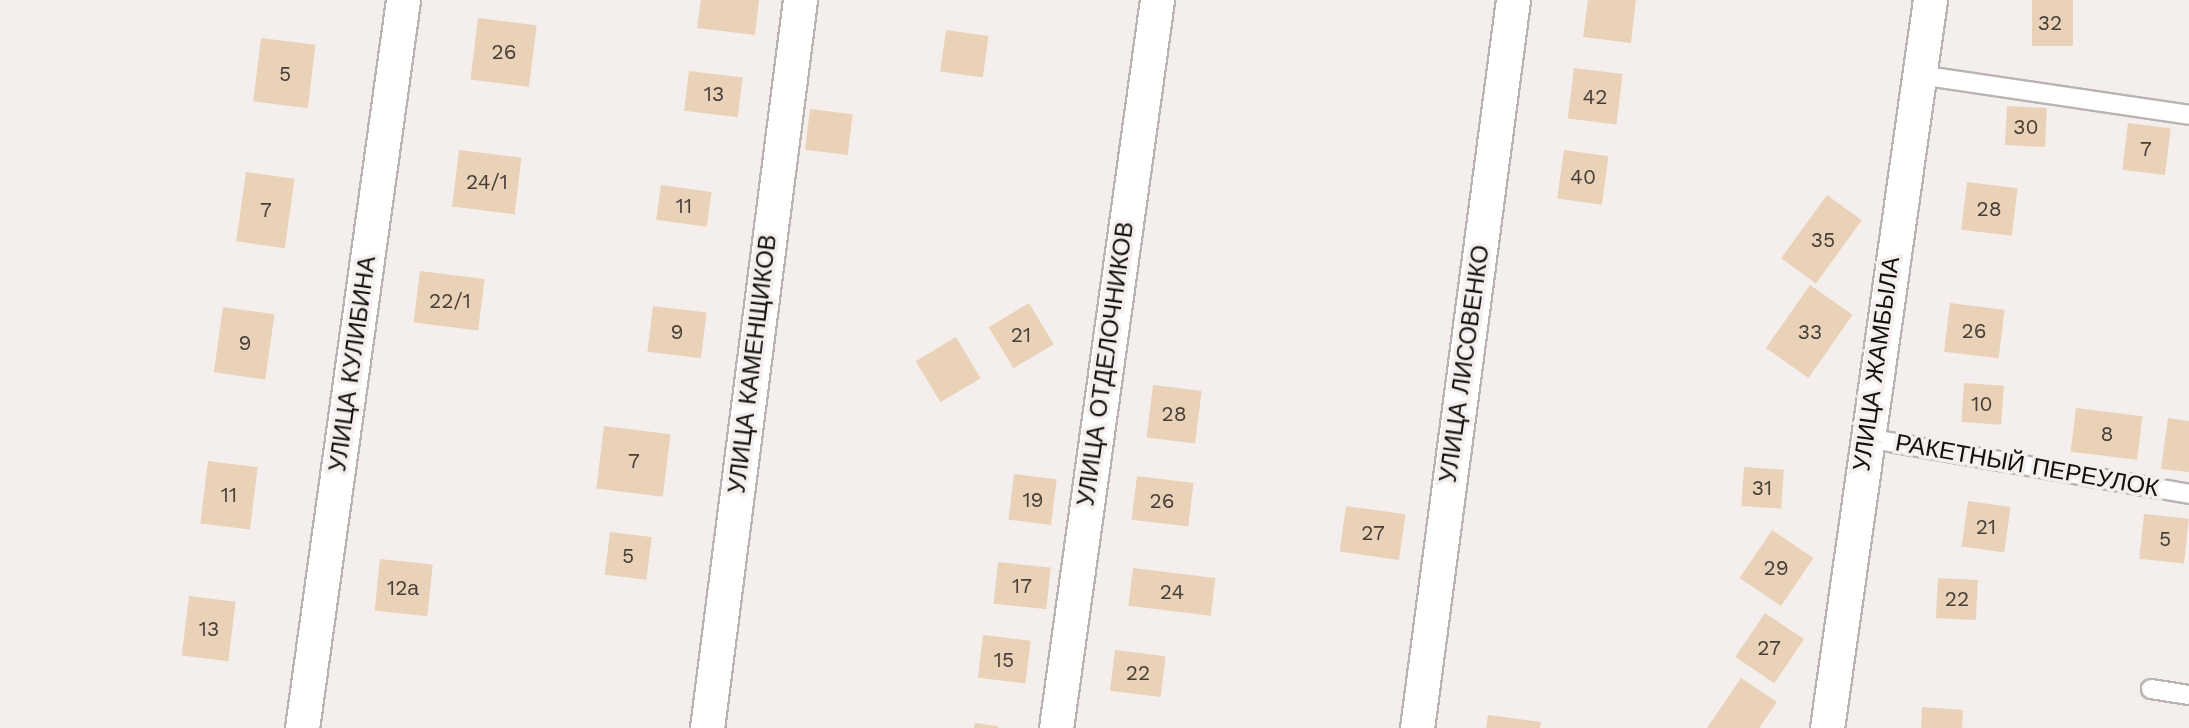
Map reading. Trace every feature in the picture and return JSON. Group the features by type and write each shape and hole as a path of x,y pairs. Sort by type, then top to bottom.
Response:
{"street":[{"name":"УЛИЦА КУЛИБИНА","path":"302,728 403,0"},
{"name":"УЛИЦА КАМЕНЩИКОВ","path":"707,728 800,0"},
{"name":"УЛИЦА ОТДЕЛОЧНИКОВ","path":"1056,728 1157,0"},
{"name":"УЛИЦА ЛИСОВЕНКО","path":"1417,728 1513,0"},
{"name":"УЛИЦА ЖАМБЫЛА","path":"1827,728 1930,0"}],"lane":[{"path":"1919,75 2189,115"},
{"name":"РАКЕТНЫЙ ПЕРЕУЛОК","path":"1866,438 2189,494"},
{"path":"2151,690 2189,695"}],"building":[{"path":"701,0 759,0 755,35 697,28"},
{"path":"1588,0 1636,0 1631,43 1583,37"},
{"path":"2032,0 2073,0 2073,46 2032,46"},
{"path":"478,18 537,25 529,87 470,80"},
{"path":"946,30 989,36 983,78 940,72"},
{"path":"261,38 316,45 308,108 253,102"},
{"path":"1574,68 1623,74 1616,125 1568,119"},
{"path":"689,71 743,78 738,117 684,111"},
{"path":"2007,106 2047,108 2045,147 2005,145"},
{"path":"810,109 853,114 848,155 805,150"},
{"path":"2128,123 2171,128 2165,175 2122,170"},
{"path":"459,150 522,158 515,214 452,207"},
{"path":"1564,150 1609,156 1602,205 1557,199"},
{"path":"246,172 295,179 285,248 236,241"},
{"path":"1967,182 2018,188 2012,236 1961,230"},
{"path":"661,185 712,192 707,227 656,220"},
{"path":"1827,195 1862,220 1816,283 1781,258"},
{"path":"420,271 485,279 478,331 414,323"},
{"path":"1810,285 1853,315 1808,378 1766,348"},
{"path":"1029,303 1054,344 1013,368 989,327"},
{"path":"1950,303 2005,310 1999,358 1944,352"},
{"path":"653,306 707,313 701,358 647,352"},
{"path":"223,307 274,314 265,380 214,372"},
{"path":"956,337 981,378 940,402 916,361"},
{"path":"1964,383 2004,386 2001,425 1961,422"},
{"path":"1153,385 1202,391 1195,444 1147,438"},
{"path":"2076,408 2143,416 2137,460 2071,452"},
{"path":"2168,418 2189,421 2189,472 2161,469"},
{"path":"604,426 671,434 663,497 596,489"},
{"path":"208,461 258,467 250,530 200,524"},
{"path":"1744,467 1784,470 1781,509 1741,506"},
{"path":"1014,474 1057,479 1051,525 1008,520"},
{"path":"1137,476 1194,483 1188,527 1132,520"},
{"path":"1968,501 2011,507 2004,553 1962,547"},
{"path":"1346,506 1405,514 1399,560 1340,552"},
{"path":"2144,514 2189,519 2184,563 2139,559"},
{"path":"1772,530 1813,558 1781,606 1740,578"},
{"path":"610,532 652,537 646,580 605,575"},
{"path":"380,559 433,565 427,616 375,611"},
{"path":"998,562 1051,568 1046,609 994,604"},
{"path":"1133,568 1215,578 1211,616 1128,606"},
{"path":"1938,578 1978,580 1976,620 1936,618"},
{"path":"189,596 236,602 228,661 182,656"},
{"path":"1765,613 1804,639 1774,683 1735,657"},
{"path":"983,635 1031,641 1025,684 978,678"},
{"path":"1115,650 1166,656 1161,697 1110,691"},
{"path":"1741,678 1777,702 1759,728 1707,728"},
{"path":"1922,707 1963,710 1962,728 1921,728"},
{"path":"1488,715 1541,722 1540,728 1486,728"},
{"path":"975,723 998,726 998,728 974,728"}]}
